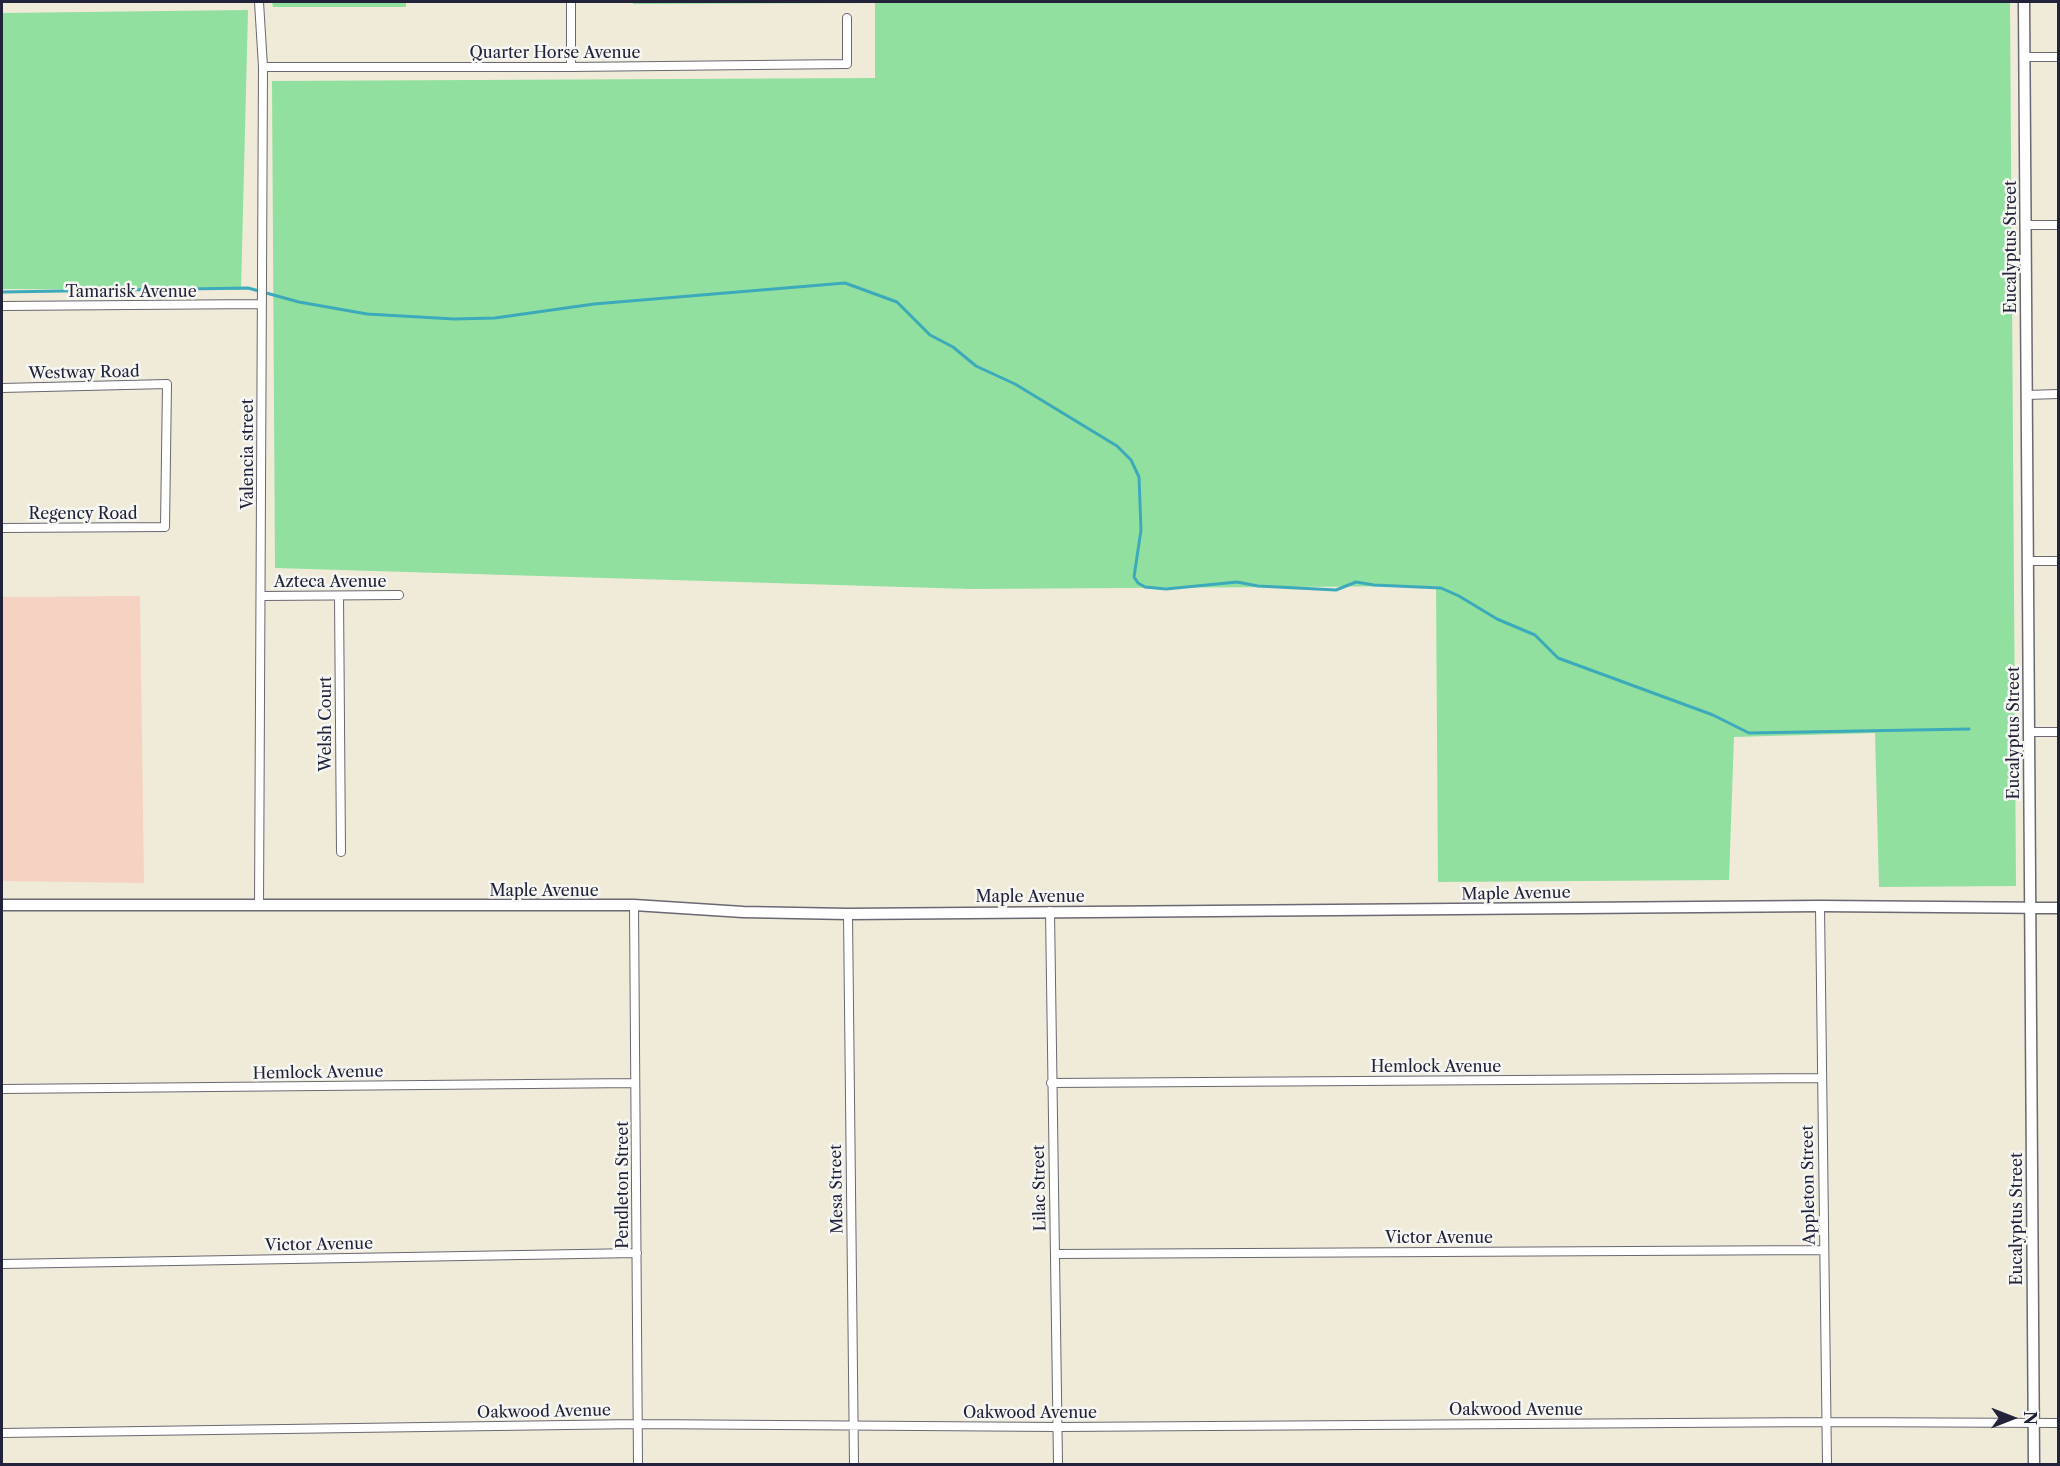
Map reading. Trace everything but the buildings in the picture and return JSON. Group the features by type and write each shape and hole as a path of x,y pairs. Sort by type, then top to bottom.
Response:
{"street":[{"name":"Valencia street","path":"259,906 263,67 260,2"},
{"path":"571,2 572,67"},
{"name":"Eucalyptus Street","path":"2024,2 2034,1464"},
{"name":"Quarter Horse Avenue","path":"263,67 847,64 848,18"},
{"path":"2025,57 2058,57"},
{"path":"2026,225 2058,225"},
{"name":"Tamarisk Avenue","path":"2,306 261,304"},
{"name":"Westway Road","path":"2,388 166,384 165,527"},
{"path":"2027,394 2058,394"},
{"name":"Regency Road","path":"2,528 165,527"},
{"path":"2028,561 2058,561"},
{"name":"Azteca Avenue","path":"262,596 399,595"},
{"name":"Welsh Court","path":"339,596 341,852"},
{"path":"2029,732 2058,732"},
{"name":"Maple Avenue","path":"2,905 634,905 743,912 848,914 1820,906 2058,908"},
{"name":"Pendleton Street","path":"634,905 638,1464"},
{"name":"Appleton Street","path":"1820,906 1827,1464"},
{"name":"Lilac Street","path":"1050,911 1058,1464"},
{"name":"Mesa Street","path":"848,914 854,1464"},
{"name":"Hemlock Avenue","path":"1051,1083 1821,1078"},
{"name":"Hemlock Avenue","path":"2,1089 635,1083"},
{"name":"Victor Avenue","path":"1055,1254 1823,1250"},
{"name":"Victor Avenue","path":"2,1264 636,1253"},
{"name":"Oakwood Avenue","path":"2,1433 638,1424 1058,1427 1826,1422 2058,1423"}],"shaded area":[{"path":"140,596 144,883 2,881 2,597"}],"green space":[{"path":"272,2 406,2 406,7 273,7"},
{"path":"633,2 2010,2 2016,886 1879,887 1875,733 1734,737 1729,880 1438,882 1436,586 970,589 275,568 272,81 875,78 875,3 633,4"},
{"path":"248,10 241,290 2,289 2,13"}],"waterway":[{"path":"2,292 248,288 299,302 367,314 454,319 495,318 594,304 845,283 897,302 930,335 953,347 976,366 1015,384 1117,446 1131,460 1139,477 1141,530 1134,577 1145,587 1166,589 1237,582 1258,586 1336,590 1356,582 1441,588 1497,619 1535,635 1558,658 1713,715 1749,733 1969,729"}]}
